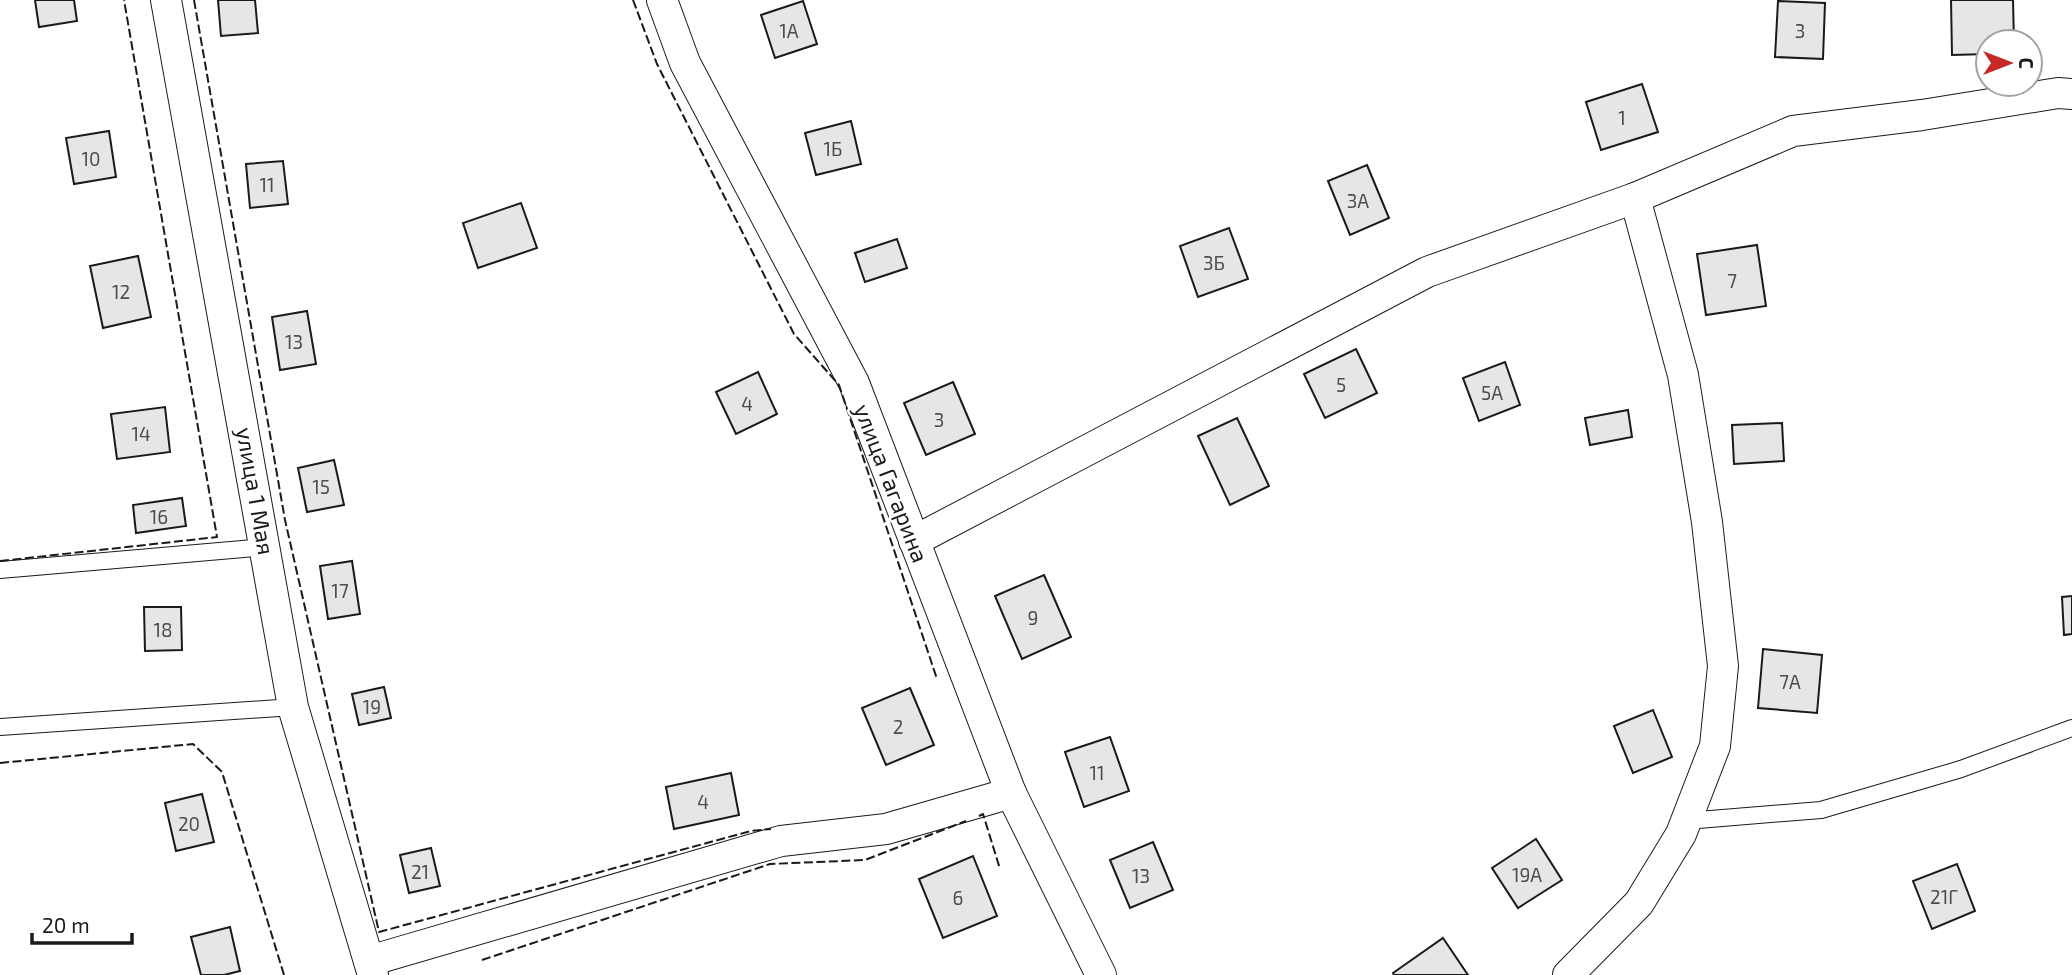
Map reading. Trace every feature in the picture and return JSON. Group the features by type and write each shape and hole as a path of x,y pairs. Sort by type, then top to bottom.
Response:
{"street":[{"name":"улица 1 Мая","path":"166,0 293,707 371,968"},
{"name":"улица Гагарина","path":"662,0 685,62 855,383 1011,793 1101,975"},
{"path":"914,541 1427,272 1635,198 1793,131 1922,116 2058,93 2072,94"},
{"path":"1568,975 1639,903 1681,834 1715,746 1723,666 1707,522 1683,375 1635,198"},
{"path":"371,968 781,841 886,829 1011,793"}],"lane":[{"path":"0,570 266,547"},
{"path":"0,727 293,707"},
{"path":"1686,821 1821,810 1961,769 2072,728"}],"building":[{"path":"35,0 74,0 77,21 39,27"},
{"path":"218,0 255,0 258,33 221,36"},
{"path":"1951,0 2013,0 2014,28 1974,28 1974,54 1952,55"},
{"path":"803,1 817,44 775,58 761,15"},
{"path":"1778,1 1825,3 1823,59 1775,57"},
{"path":"1642,84 1658,132 1601,150 1586,102"},
{"path":"851,121 861,164 816,175 805,133"},
{"path":"109,131 116,177 74,184 66,138"},
{"path":"283,161 288,204 250,208 246,164"},
{"path":"1367,165 1389,218 1350,235 1328,181"},
{"path":"521,203 537,248 478,268 463,223"},
{"path":"1229,228 1248,279 1198,297 1180,246"},
{"path":"897,239 907,268 865,282 855,253"},
{"path":"1757,245 1766,306 1706,315 1697,254"},
{"path":"138,256 151,317 103,328 90,266"},
{"path":"307,311 316,364 280,370 272,317"},
{"path":"1356,349 1377,393 1325,418 1304,374"},
{"path":"1505,362 1520,405 1479,421 1463,378"},
{"path":"758,372 777,414 736,434 716,392"},
{"path":"953,382 975,434 926,455 904,403"},
{"path":"165,407 170,452 117,459 111,414"},
{"path":"1628,410 1632,437 1590,445 1585,418"},
{"path":"1237,418 1269,486 1230,505 1198,436"},
{"path":"1782,423 1784,461 1734,464 1732,425"},
{"path":"334,460 344,505 307,512 298,468"},
{"path":"182,498 186,526 136,533 133,505"},
{"path":"352,561 360,614 328,619 320,566"},
{"path":"1044,575 1071,637 1022,659 995,596"},
{"path":"2072,596 2072,634 2064,635 2062,597"},
{"path":"144,607 181,607 182,650 145,651"},
{"path":"1763,649 1822,655 1817,713 1758,708"},
{"path":"384,687 391,718 359,725 352,694"},
{"path":"910,688 934,745 886,765 862,708"},
{"path":"1653,710 1672,757 1633,773 1614,726"},
{"path":"1110,737 1129,791 1084,807 1065,752"},
{"path":"731,773 739,815 674,829 666,787"},
{"path":"202,794 214,842 176,851 165,803"},
{"path":"1536,839 1562,880 1518,908 1492,868"},
{"path":"1153,842 1173,890 1130,908 1110,860"},
{"path":"431,848 440,886 409,893 400,855"},
{"path":"973,856 997,916 943,938 919,879"},
{"path":"1957,864 1975,911 1932,929 1913,881"},
{"path":"230,927 240,971 224,975 201,975 191,937"},
{"path":"1443,938 1468,975 1394,975 1393,973"}],"fence":[{"path":"0,561 217,537 124,0"},
{"path":"194,0 285,520 379,932 751,831 771,829"},
{"path":"633,0 657,64 794,334 839,385 937,679"},
{"path":"0,763 193,744 222,772 284,975"},
{"path":"979,816 983,814 1000,869"},
{"path":"482,960 770,864 865,860 966,821"}]}
